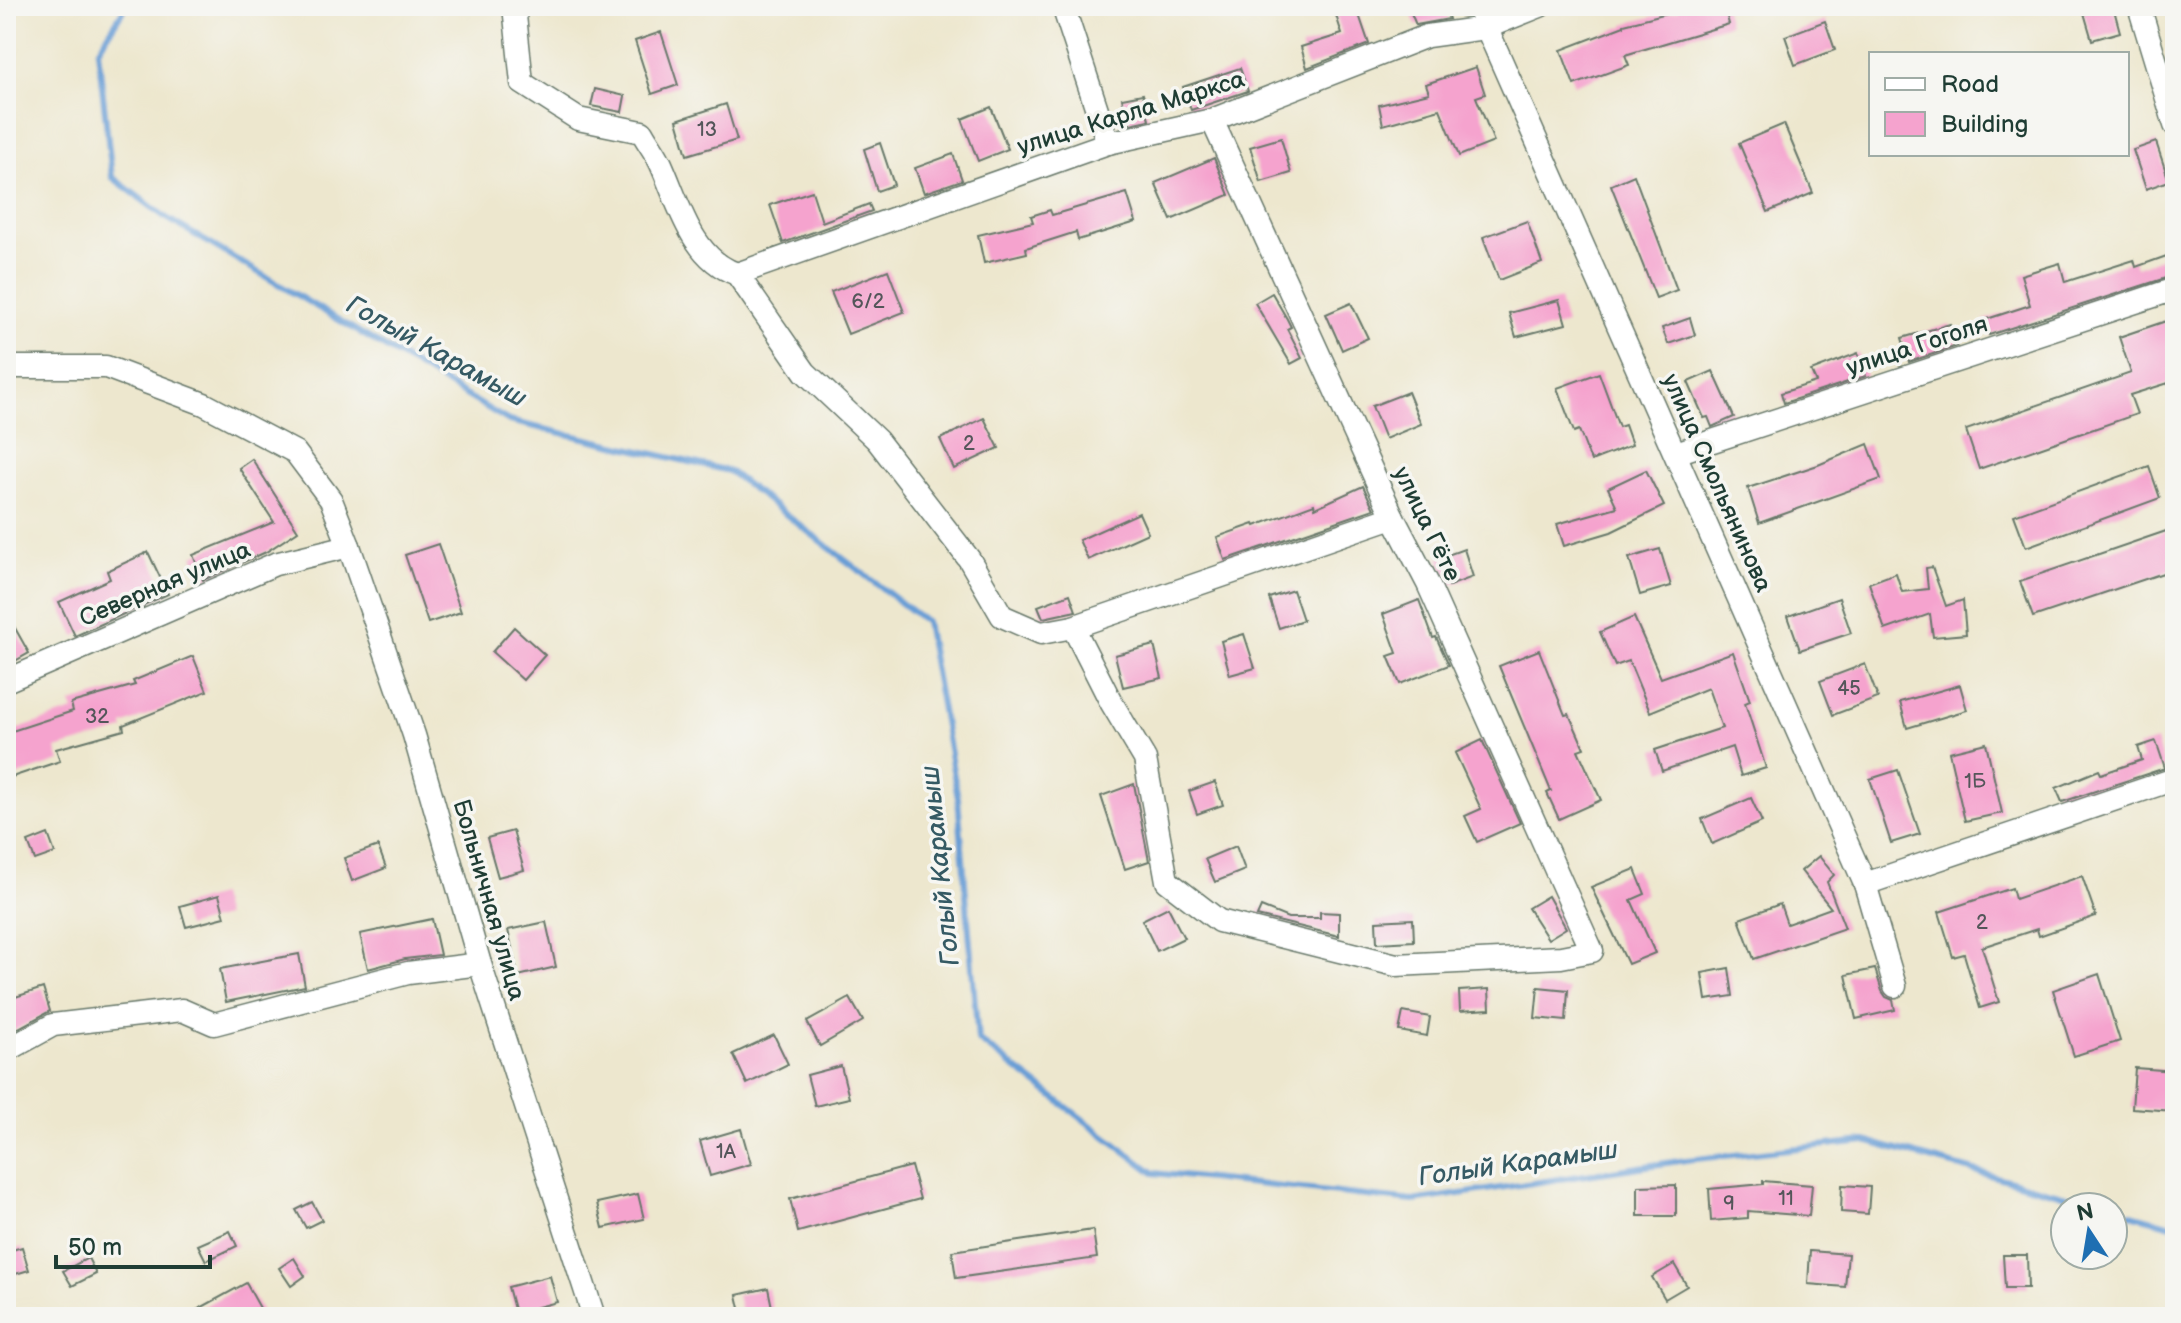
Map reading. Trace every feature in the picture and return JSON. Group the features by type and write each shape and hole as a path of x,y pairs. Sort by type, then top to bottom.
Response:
{"street":[{"path":"514,6 522,83 578,119 642,132 659,160 688,229 720,269 737,274 805,372 886,452 969,559 1002,616 1041,633 1073,627 1393,517"},
{"path":"1063,6 1108,143"},
{"name":"улица Смольянинова","path":"1477,6 1865,884 1895,986"},
{"name":"улица Карла Маркса","path":"737,274 1108,143 1212,120 1427,36 1485,28 1540,6"},
{"path":"2139,6 2175,125"},
{"name":"улица Гёте","path":"1073,627 1111,702 1145,759 1167,881 1219,921 1396,965 1561,957 1592,951 1428,584 1393,517 1212,120"},
{"name":"улица Гоголя","path":"1676,453 2175,289"},
{"name":"Больничная улица","path":"6,367 106,367 204,404 295,452 331,500 414,735 480,964 594,1317"},
{"name":"Северная улица","path":"6,681 275,564 349,546"},
{"path":"1865,884 2175,779"},
{"path":"6,1051 53,1025 182,1010 214,1024 408,973 480,964"}],"building":[{"path":"1333,6 1356,6 1369,44 1307,68 1301,47 1342,34"},
{"path":"1408,6 1444,6 1449,19 1416,25"},
{"path":"1678,6 1724,6 1729,24 1625,55 1629,65 1574,85 1561,50 1624,24 1679,10"},
{"path":"2082,6 2113,6 2120,32 2092,40"},
{"path":"1825,21 1835,50 1795,65 1785,36"},
{"path":"661,32 678,85 652,94 635,41"},
{"path":"1476,67 1485,94 1476,97 1494,142 1459,156 1440,109 1383,125 1379,105 1429,93 1426,84"},
{"path":"1240,68 1248,91 1191,110 1183,87"},
{"path":"595,89 625,96 622,112 591,106"},
{"path":"1143,94 1149,120 1130,124 1122,98"},
{"path":"726,104 737,140 687,155 677,120"},
{"path":"991,107 1008,149 978,161 962,119"},
{"path":"1784,124 1813,193 1768,212 1739,143"},
{"path":"1281,138 1291,173 1261,182 1250,147"},
{"path":"2156,142 2169,181 2146,189 2133,150"},
{"path":"880,143 894,185 877,191 864,149"},
{"path":"953,154 962,180 924,193 915,168"},
{"path":"1214,158 1229,195 1171,220 1155,183"},
{"path":"1634,175 1677,290 1656,298 1611,185"},
{"path":"812,191 822,222 869,204 872,211 783,243 770,205"},
{"path":"1127,193 1136,222 1078,240 1076,232 1026,248 1027,253 984,263 978,235 1033,222 1031,216 1050,210 1052,215"},
{"path":"1527,221 1542,263 1499,280 1483,237"},
{"path":"2175,253 2175,275 1989,335 1984,320 2030,305 2021,275 2060,263 2065,282 2134,260 2136,267"},
{"path":"888,270 904,312 848,334 831,292"},
{"path":"1272,293 1291,327 1287,329 1302,358 1291,364 1255,303"},
{"path":"1559,300 1566,324 1516,337 1509,313"},
{"path":"1351,303 1368,338 1342,350 1326,314"},
{"path":"1690,318 1695,335 1668,344 1662,328"},
{"path":"2175,318 2175,381 2130,395 2137,414 1979,469 1966,430 2131,373 2119,337"},
{"path":"1950,324 1957,346 1909,362 1902,338"},
{"path":"1858,353 1866,376 1784,403 1781,393 1816,382 1811,371"},
{"path":"1713,371 1734,417 1712,427 1708,417 1704,418 1688,382"},
{"path":"1599,373 1619,427 1625,425 1632,445 1591,461 1579,430 1574,432 1557,388"},
{"path":"1408,392 1421,424 1385,439 1372,406"},
{"path":"984,418 999,448 954,469 940,439"},
{"path":"1868,444 1881,479 1759,523 1748,488 1818,465"},
{"path":"252,459 298,531 266,552 203,580 193,555 274,522 239,468"},
{"path":"2149,466 2160,498 2026,547 2014,515"},
{"path":"1646,470 1664,506 1611,532 1564,546 1557,524 1617,507 1608,488"},
{"path":"1363,486 1374,509 1225,560 1217,537 1314,504 1315,508"},
{"path":"1139,513 1148,533 1088,560 1079,540"},
{"path":"2175,528 2175,569 2033,617 2020,581"},
{"path":"438,544 461,612 428,623 405,555"},
{"path":"1464,549 1473,577 1449,586 1439,558"},
{"path":"1660,549 1671,586 1640,595 1629,558"},
{"path":"148,552 168,594 75,636 59,602 110,579 107,571"},
{"path":"1932,567 1946,606 1963,600 1966,634 1933,637 1930,614 1885,630 1869,583 1896,573 1902,592 1928,589 1926,568"},
{"path":"1293,590 1303,620 1279,628 1269,598"},
{"path":"1070,594 1076,611 1043,618 1038,606"},
{"path":"1839,598 1851,633 1800,650 1788,616"},
{"path":"1419,600 1433,638 1436,637 1449,665 1400,684 1388,656 1397,653 1383,614"},
{"path":"6,612 29,653 6,666"},
{"path":"1634,617 1661,678 1733,652 1750,701 1745,703 1766,768 1741,776 1732,747 1662,771 1655,750 1722,728 1708,688 1650,712 1629,661 1615,666 1600,632"},
{"path":"514,627 545,655 523,680 492,652"},
{"path":"1244,634 1255,668 1230,675 1221,641"},
{"path":"1154,645 1162,678 1123,687 1115,655"},
{"path":"1539,650 1565,715 1569,714 1584,748 1578,750 1601,800 1559,819 1547,793 1551,791 1499,666"},
{"path":"193,656 207,691 123,725 124,730 56,749 60,761 9,778 6,733 73,711 71,703 135,685 133,681"},
{"path":"1865,664 1878,698 1833,715 1820,681"},
{"path":"1960,685 1967,710 1907,728 1900,702"},
{"path":"1482,740 1520,823 1477,842 1465,816 1481,809 1455,753"},
{"path":"2156,741 2165,768 2062,802 2056,788 2099,770 2101,774 2142,760 2138,747"},
{"path":"1986,743 2002,813 1965,821 1949,752"},
{"path":"1898,770 1920,834 1891,843 1870,779"},
{"path":"1215,782 1223,805 1197,814 1189,791"},
{"path":"1134,784 1149,861 1125,869 1101,796"},
{"path":"1751,798 1762,822 1712,844 1702,819"},
{"path":"513,831 524,870 498,877 487,838"},
{"path":"48,834 55,853 35,860 28,842"},
{"path":"378,846 386,868 352,881 344,858"},
{"path":"1236,846 1245,870 1215,882 1205,859"},
{"path":"1819,856 1834,875 1827,882 1845,928 1754,959 1739,919 1780,904 1787,924 1831,908 1801,871"},
{"path":"1635,869 1645,894 1631,900 1655,953 1628,964 1591,887"},
{"path":"2082,876 2096,916 2039,936 2037,929 1982,947 1999,1002 1980,1008 1964,954 1953,957 1939,912 2012,888 2015,899"},
{"path":"219,895 225,917 186,927 180,906"},
{"path":"1548,896 1566,928 1548,939 1528,908"},
{"path":"1168,907 1184,938 1157,951 1142,920"},
{"path":"1261,907 1288,918 1320,918 1320,912 1339,913 1339,936 1257,916"},
{"path":"432,919 440,955 405,959 368,969 360,934"},
{"path":"1413,919 1414,941 1377,943 1376,921"},
{"path":"546,922 556,967 518,976 508,930"},
{"path":"299,954 305,986 226,1002 220,969"},
{"path":"1729,968 1733,996 1706,1000 1702,973"},
{"path":"1875,969 1882,991 1893,1000 1895,1010 1856,1019 1846,975"},
{"path":"2099,974 2120,1041 2074,1056 2053,990"},
{"path":"1538,987 1568,990 1566,1021 1535,1018"},
{"path":"43,988 50,1011 6,1035 6,1000"},
{"path":"1489,989 1490,1009 1460,1011 1459,991"},
{"path":"850,998 863,1021 820,1046 807,1022"},
{"path":"1403,1012 1430,1017 1427,1036 1399,1031"},
{"path":"774,1035 788,1064 747,1084 733,1054"},
{"path":"841,1066 849,1098 815,1106 807,1075"},
{"path":"2135,1068 2175,1071 2174,1111 2132,1108"},
{"path":"741,1129 751,1164 710,1176 700,1141"},
{"path":"911,1166 920,1199 798,1232 790,1199"},
{"path":"1763,1181 1812,1185 1809,1216 1748,1211 1748,1218 1711,1221 1709,1189 1763,1184"},
{"path":"1676,1185 1676,1216 1638,1216 1638,1186"},
{"path":"1842,1185 1870,1187 1868,1214 1841,1212"},
{"path":"638,1194 644,1219 603,1228 597,1203"},
{"path":"312,1202 322,1220 306,1228 296,1210"},
{"path":"1093,1230 1097,1258 956,1278 952,1251"},
{"path":"230,1231 237,1246 206,1261 198,1245"},
{"path":"22,1247 29,1270 12,1275 6,1252"},
{"path":"1810,1251 1848,1254 1845,1287 1808,1284"},
{"path":"2003,1255 2027,1255 2028,1288 2005,1288"},
{"path":"88,1258 96,1274 72,1286 63,1271"},
{"path":"294,1258 305,1276 291,1286 279,1268"},
{"path":"1674,1264 1687,1286 1665,1299 1652,1277"},
{"path":"550,1276 557,1302 515,1313 508,1287"},
{"path":"246,1283 265,1317 184,1317"},
{"path":"768,1288 774,1317 742,1317 737,1295"}],"waterway":[{"name":"Голый Карамыш","path":"126,6 98,50 112,177 165,217 509,421 729,471 926,622 958,798 978,1040 1154,1173 1413,1201 1686,1160 1865,1141 2049,1191"},
{"name":"Голый Карамыш","path":"2129,1213 2175,1226"}]}
